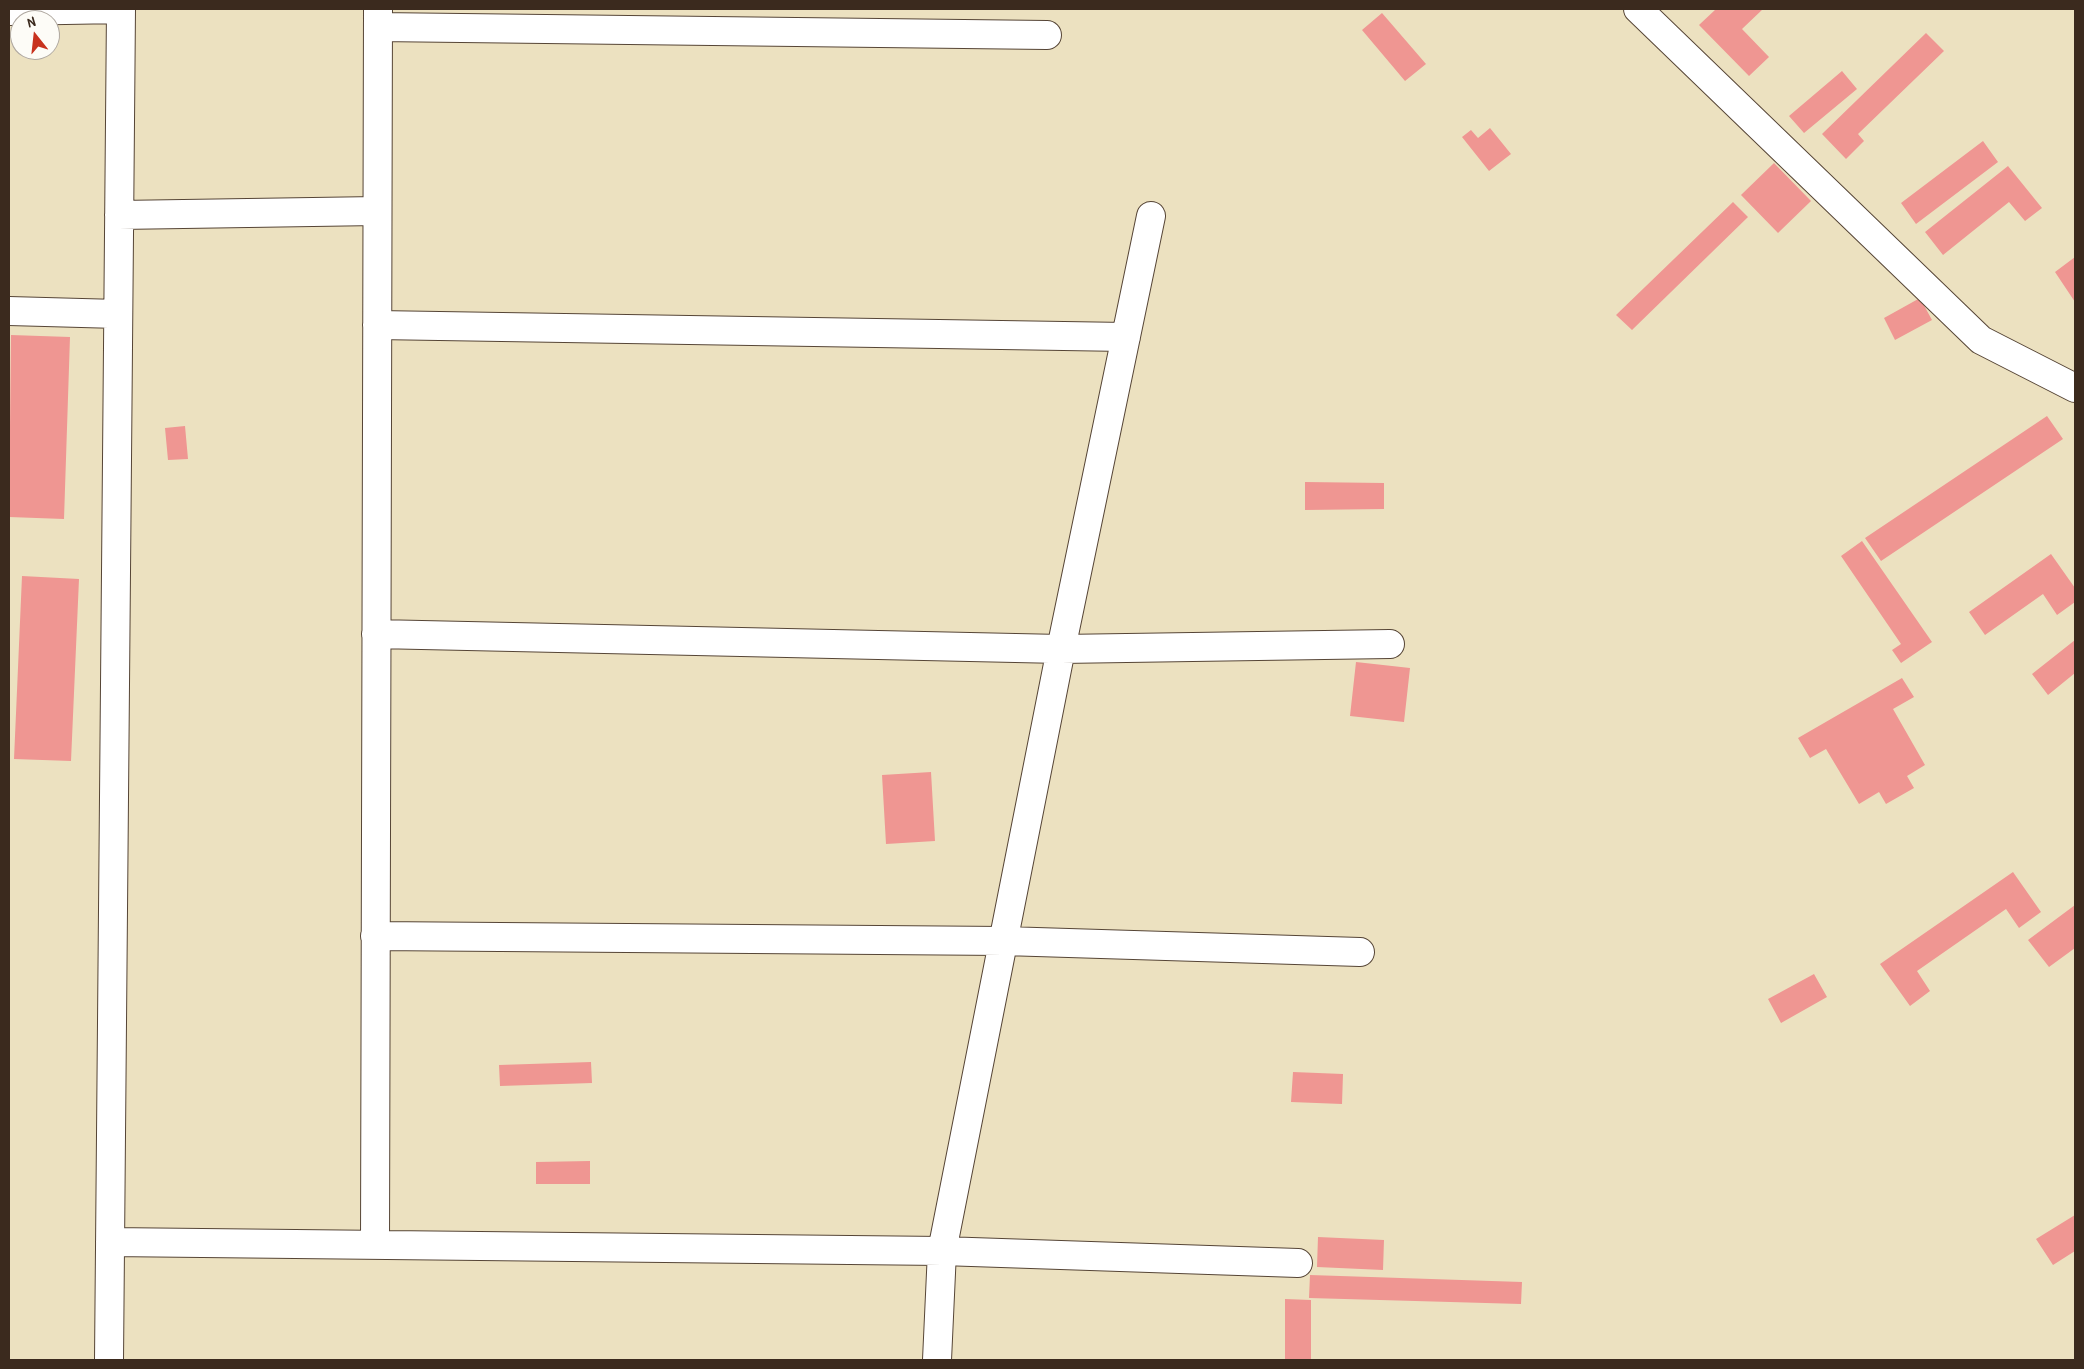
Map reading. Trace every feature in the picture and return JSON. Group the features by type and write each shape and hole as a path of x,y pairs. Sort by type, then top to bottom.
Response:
{"street":[{"path":"9,11 121,9 109,1360"},
{"path":"1638,9 1981,340 2075,388"},
{"path":"375,1245 378,18 1047,35"},
{"path":"119,215 377,211"},
{"path":"937,1360 942,1251 1061,649 1151,216"},
{"path":"9,311 118,314"},
{"path":"377,325 1126,337"},
{"path":"376,634 1061,649 1390,644"},
{"path":"375,936 1004,941 1360,952"},
{"path":"110,1242 942,1251 1298,1263"}],"building":[{"path":"1716,9 1763,9 1742,29 1769,57 1749,76 1699,25"},
{"path":"1382,13 1426,64 1405,81 1362,30"},
{"path":"1926,33 1944,51 1858,134 1864,141 1846,159 1822,134"},
{"path":"1842,71 1857,89 1804,133 1789,116"},
{"path":"1490,128 1511,154 1489,171 1462,137 1471,130 1478,138"},
{"path":"1983,141 1998,162 1916,224 1901,203"},
{"path":"1774,163 1811,201 1778,233 1741,195"},
{"path":"2008,166 2042,208 2025,221 2009,202 1943,255 1925,232"},
{"path":"1733,202 1748,217 1632,330 1616,315"},
{"path":"2075,257 2075,302 2055,272"},
{"path":"1920,298 1932,320 1895,340 1884,318"},
{"path":"11,335 70,337 64,519 9,517"},
{"path":"2047,416 2063,439 1881,561 1865,538"},
{"path":"185,426 188,459 168,460 165,428"},
{"path":"1305,482 1384,483 1384,509 1305,510"},
{"path":"1862,541 1932,642 1901,663 1892,650 1901,644 1841,556"},
{"path":"2051,554 2075,588 2075,602 2057,615 2043,594 1985,635 1969,612"},
{"path":"22,576 79,579 71,761 14,759"},
{"path":"2075,640 2075,673 2048,695 2032,674"},
{"path":"1356,662 1410,668 1404,722 1350,716"},
{"path":"1902,678 1914,697 1893,709 1925,765 1907,776 1914,788 1886,804 1879,792 1859,804 1826,749 1810,758 1798,738"},
{"path":"931,772 935,841 886,844 882,775"},
{"path":"2013,872 2041,912 2019,928 2006,909 1917,971 1930,991 1910,1006 1880,964"},
{"path":"2075,905 2075,948 2049,967 2028,940"},
{"path":"1814,974 1827,997 1781,1023 1768,999"},
{"path":"591,1062 592,1083 500,1086 499,1065"},
{"path":"1293,1072 1343,1074 1342,1104 1291,1102"},
{"path":"590,1161 590,1184 536,1184 536,1162"},
{"path":"2075,1215 2075,1251 2053,1265 2036,1239"},
{"path":"1318,1237 1384,1240 1383,1270 1317,1267"},
{"path":"1310,1275 1522,1282 1521,1304 1309,1298"},
{"path":"1285,1299 1311,1300 1311,1360 1285,1360"}]}
